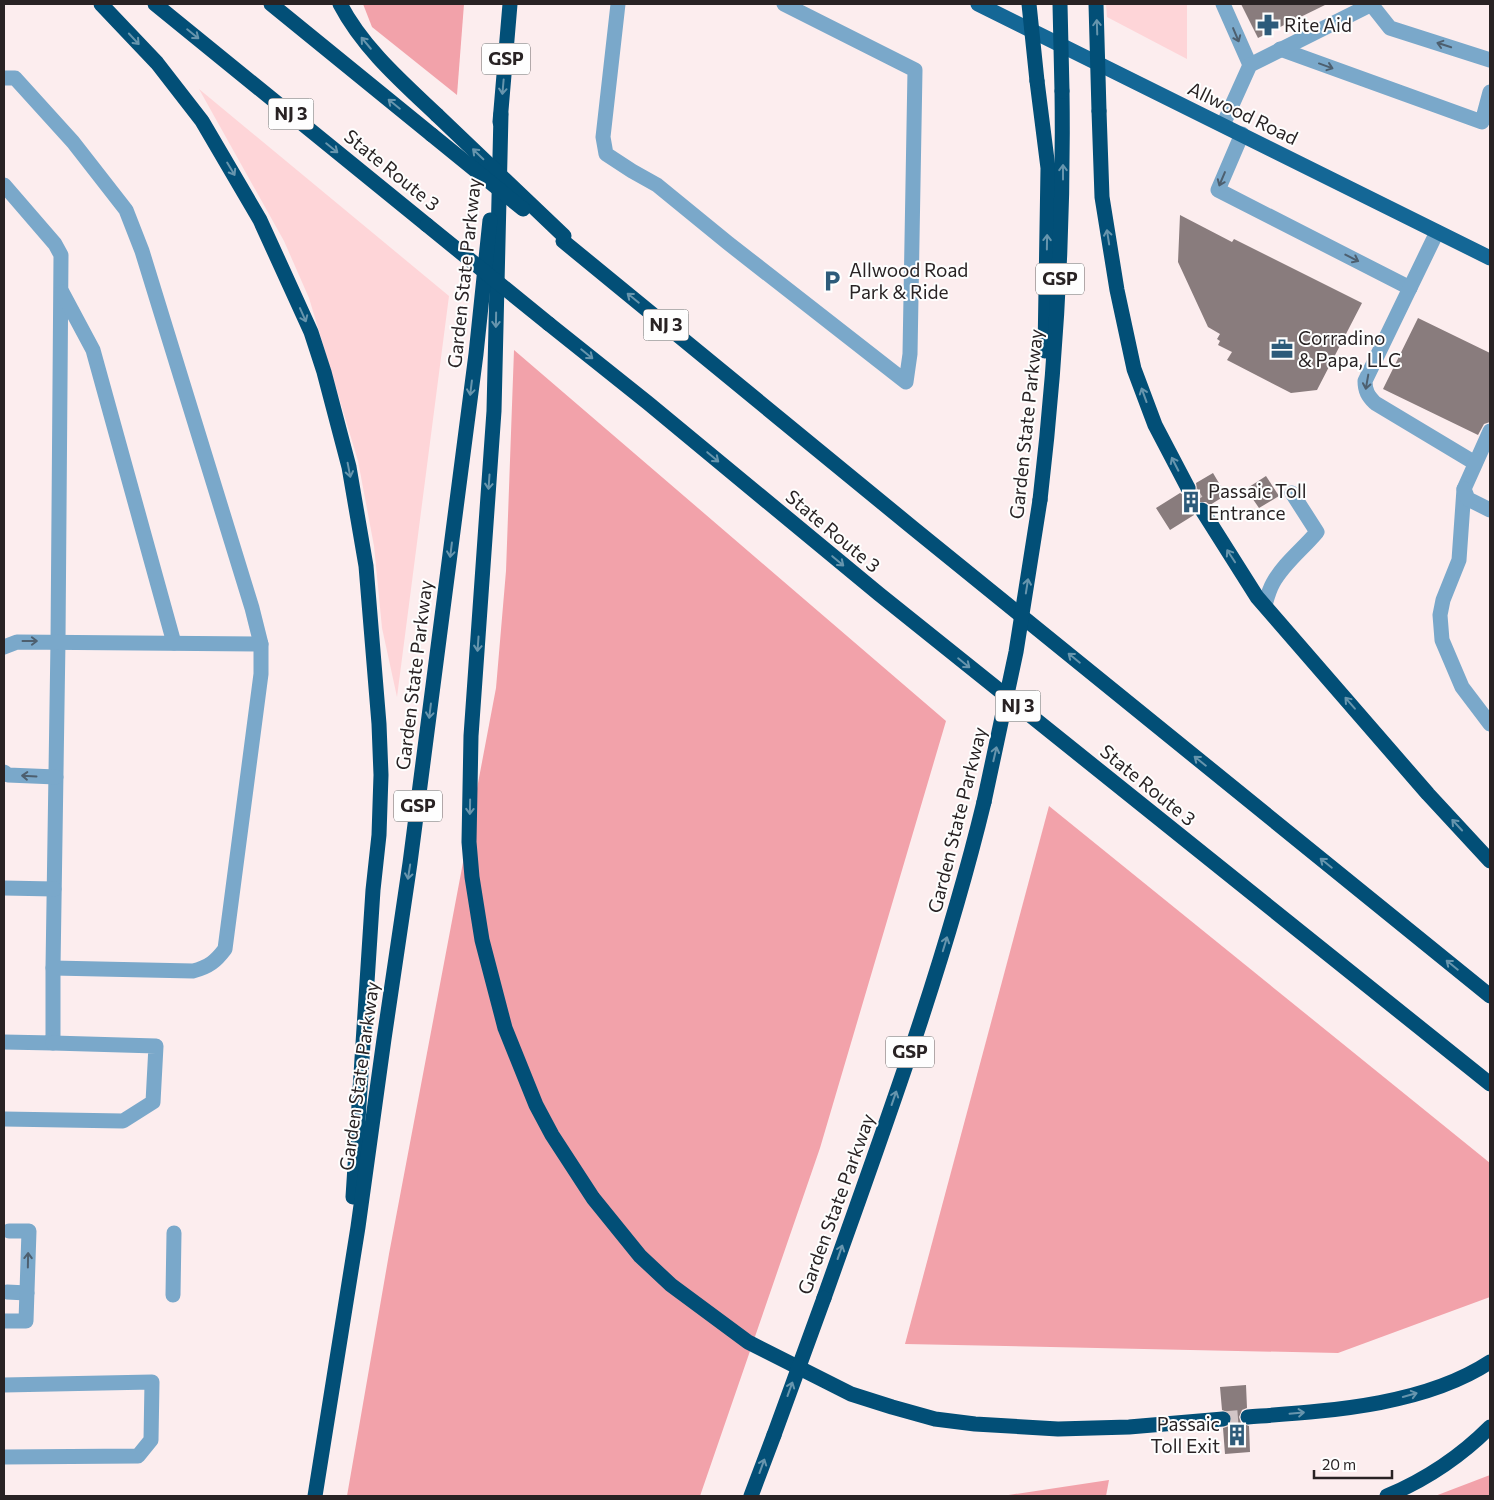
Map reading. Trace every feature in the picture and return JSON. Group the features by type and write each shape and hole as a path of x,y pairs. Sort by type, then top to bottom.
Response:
{"highway":[{"path":"101,4 157,63 202,122 260,220 311,332 327,381 349,467 366,566 379,724 381,775 379,835 346,1303"},
{"name":"State Route 3","path":"155,4 648,403 886,600 1490,1084"},
{"name":"NJ 3","path":"271,4 563,239 913,528 1490,996"},
{"path":"340,4 353,27 390,70 563,239"},
{"name":"Garden State Parkway","path":"315,1496 346,1303 410,863 476,354 501,114 510,4"},
{"path":"1029,4 1048,168 1044,465"},
{"name":"Garden State Parkway","path":"751,1496 896,1094 939,963 966,872 984,802 1016,652 1040,500 1060,280 1063,184 1060,4"},
{"path":"1096,4 1102,197 1117,290 1134,369 1154,426 1188,488"},
{"path":"501,114 494,411 472,736 469,842 472,877 482,940 505,1028 536,1105 552,1135 593,1198 640,1256 671,1285 748,1342 851,1394 935,1419 975,1424 1058,1429 1129,1427 1223,1419"},
{"path":"1202,510 1257,597 1428,794 1490,861"},
{"path":"1248,1417 1318,1412 1394,1400 1423,1392 1476,1371 1490,1362"},
{"path":"1387,1496 1398,1492 1452,1460 1472,1445 1490,1427"}],"main road":[{"name":"Allwood Road","path":"978,4 1490,258"}],"lane":[{"path":"618,4 603,137 606,154 657,185 906,382 910,354 915,70 784,4"},
{"path":"1223,4 1250,65"},
{"path":"1223,125 1250,65 1371,4 1390,28 1490,60"},
{"path":"1280,49 1482,122 1490,92"},
{"path":"4,78 15,78 73,142 126,210 145,260 252,608 261,644 261,674 226,948 217,960 205,968 193,971 53,968"},
{"path":"1242,134 1218,190 1410,288"},
{"path":"4,185 55,244 61,255 53,1043"},
{"path":"1438,232 1365,381 1365,390 1368,397 1375,403 1475,463"},
{"path":"61,291 93,350 174,643"},
{"path":"1490,431 1464,489 1459,560 1443,600 1440,615 1442,640 1462,687 1490,724"},
{"path":"1464,489 1468,499 1490,510"},
{"path":"1265,605 1273,583 1288,562 1306,546 1317,532 1292,492"},
{"path":"4,647 17,642 58,641 261,644"},
{"path":"4,772 8,775 56,777"},
{"path":"4,888 54,889"},
{"path":"4,1042 156,1046 153,1102 123,1121 4,1119"},
{"path":"4,1321 26,1321 29,1231 9,1231"},
{"path":"173,1295 174,1233"},
{"path":"7,1292 27,1293"},
{"path":"4,1385 152,1382 151,1440 138,1456 4,1457"}],"shaded area":[{"path":"363,4 464,4 457,95 372,27"},
{"path":"1106,4 1187,4 1187,59 1107,17"},
{"path":"199,89 449,296 397,697 382,628 374,546 358,461 309,298 284,241"},
{"path":"514,350 946,721 820,1148 700,1496 347,1496 389,1254 496,688 506,571"},
{"path":"1049,806 1490,1163 1490,1297 1338,1353 905,1344"},
{"path":"1490,1475 1490,1496 1435,1496"},
{"path":"1109,1480 1106,1496 1002,1496"}],"building":[{"name":"Rite Aid","path":"1241,4 1327,4 1258,38"},
{"path":"1180,215 1232,242 1234,239 1362,303 1317,390 1291,393 1227,360 1232,352 1218,345 1220,341 1217,339 1220,334 1208,327 1178,262"},
{"path":"1418,318 1490,353 1490,422 1484,424 1478,435 1383,389"},
{"name":"Passaic Toll Entrance","path":"1213,473 1226,495 1210,505 1206,502 1197,502 1194,506 1194,515 1170,530 1156,508 1180,493 1187,497 1193,496 1197,489 1196,483"},
{"path":"1266,476 1279,496 1259,508 1246,489"},
{"name":"Passaic Toll Exit","path":"1246,1385 1247,1408 1242,1410 1239,1417 1241,1423 1249,1426 1250,1452 1225,1454 1223,1428 1229,1426 1232,1419 1230,1413 1222,1410 1220,1387"}],"tunnel":[{"path":"1188,488 1202,510"},
{"path":"1223,1419 1248,1417"}],"place":[{"name":"Rite Aid","path":"1268,25"},
{"name":"Allwood Road Park & Ride","path":"832,281"},
{"name":"Corradino & Papa, LLC","path":"1282,349"},
{"name":"Passaic Toll Entrance","path":"1191,502"},
{"name":"Passaic Toll Exit","path":"1237,1435"}]}
